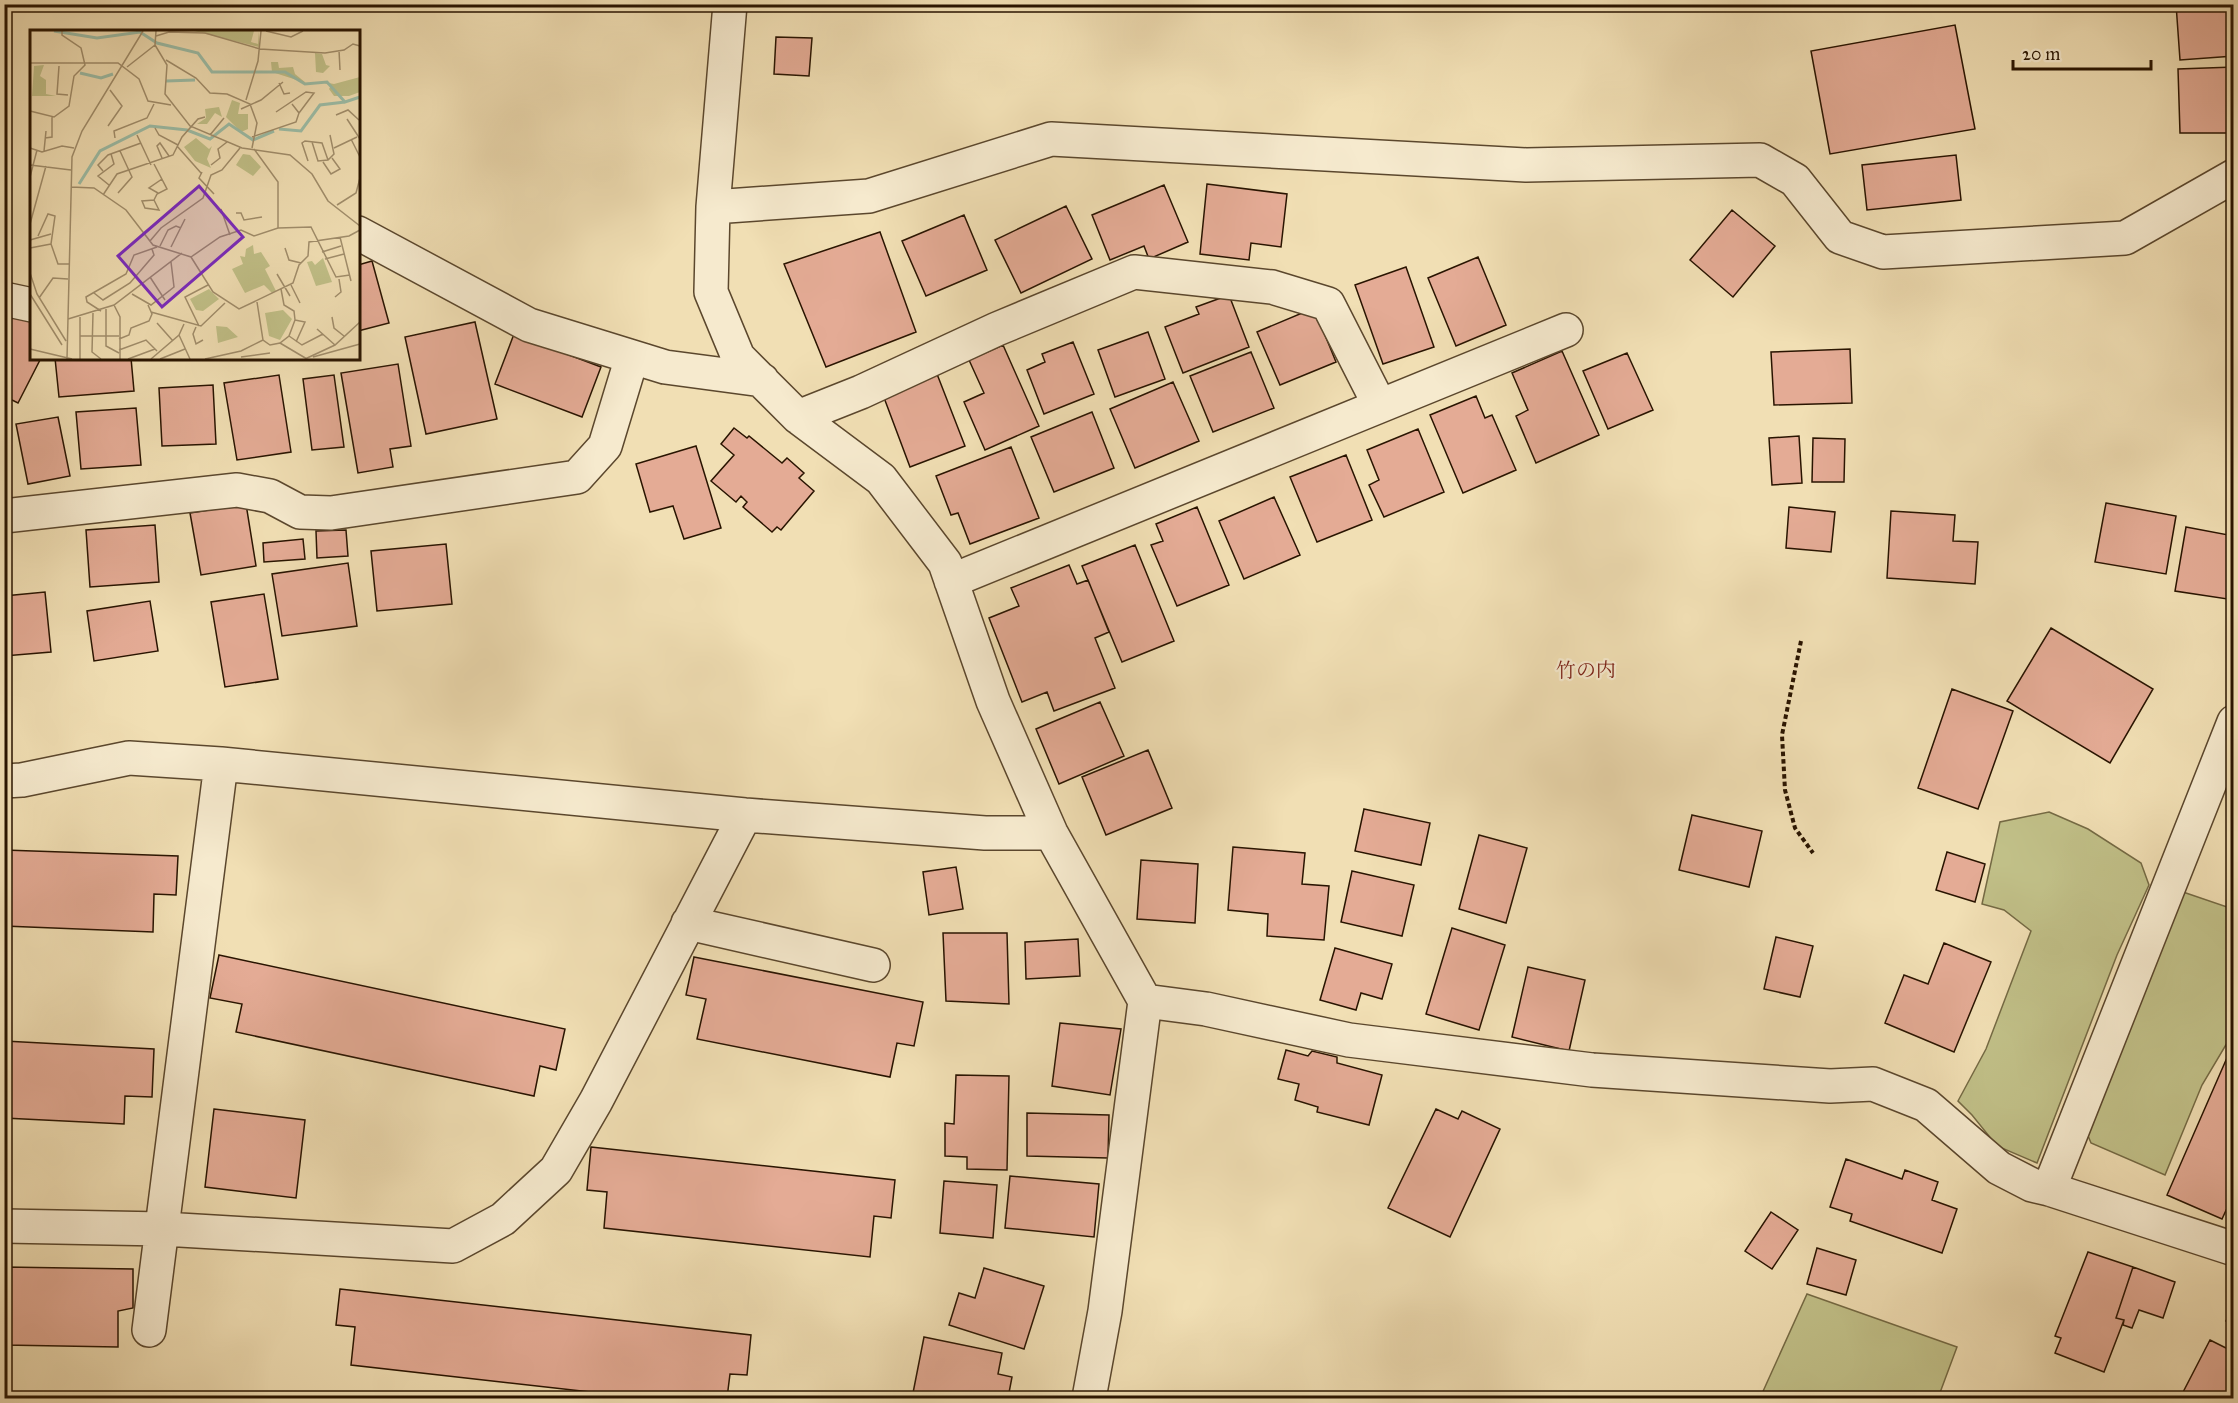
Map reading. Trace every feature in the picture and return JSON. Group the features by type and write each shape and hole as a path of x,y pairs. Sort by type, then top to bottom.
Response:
{"street":[{"path":"730,4 713,207 711,292 738,357 798,417 880,479 945,562 993,701 1051,833 1144,1000 1105,1311 1089,1398"},
{"path":"713,207 869,196 1051,139 1526,165 1760,160 1795,180 1840,237 1883,252 2125,238 2234,176"},
{"path":"360,234 529,325 666,367 762,380"},
{"path":"798,417 861,392 997,329 1134,272 1272,287 1328,304 1380,406"},
{"path":"4,298 30,304"},
{"path":"951,581 1566,330"},
{"path":"4,516 237,490 270,496 300,512 331,513 577,477 605,446 632,357"},
{"path":"2049,1189 2234,722"},
{"path":"4,781 22,780 129,758 221,764 745,815 985,833 1051,833"},
{"path":"149,1330 221,764"},
{"path":"4,1226 163,1229 453,1246 503,1219 556,1170 596,1101 745,815"},
{"path":"688,923 873,965"},
{"path":"1144,1000 1206,1009 1349,1040 1592,1070 1830,1086 1874,1084 1926,1105 1999,1168 2032,1185 2234,1249"}],"path":[{"path":"1801,640 1782,735 1785,790 1795,828 1813,853"}],"shaded area":[{"path":"2049,812 2088,829 2141,863 2149,885 2117,955 2037,1163 1997,1146 1958,1101 1986,1049 2031,931 2004,910 1982,904 2000,822"},
{"path":"2183,892 2233,909 2233,1033 2202,1085 2165,1175 2091,1143 2084,1126"},
{"path":"1807,1294 1957,1347 1938,1398 1760,1398"}],"building":[{"path":"1281,4 1297,4 1294,11"},
{"path":"2176,4 2234,4 2234,56 2180,60"},
{"path":"1955,25 1975,129 1830,154 1811,51"},
{"path":"776,37 812,38 809,76 774,74"},
{"path":"2234,67 2234,133 2180,133 2178,69"},
{"path":"1956,155 1961,200 1867,210 1862,165"},
{"path":"1207,184 1287,194 1281,247 1251,243 1249,260 1200,254"},
{"path":"1164,185 1188,242 1149,259 1144,246 1110,260 1092,215"},
{"path":"1066,206 1092,259 1021,293 995,240"},
{"path":"1732,210 1775,246 1733,297 1690,260"},
{"path":"964,215 987,270 926,296 902,241"},
{"path":"880,232 916,332 826,367 784,264"},
{"path":"1478,257 1506,325 1456,346 1428,278"},
{"path":"372,261 389,323 360,330 360,264"},
{"path":"1406,267 1434,347 1383,364 1355,285"},
{"path":"1229,295 1249,347 1183,373 1165,327 1199,314 1196,307"},
{"path":"1314,308 1336,362 1280,385 1257,332"},
{"path":"2230,309 2234,309 2234,330"},
{"path":"12,312 30,321 30,360 40,360 18,403 4,396 4,328"},
{"path":"475,322 497,419 426,434 405,337"},
{"path":"1148,332 1165,379 1115,397 1098,350"},
{"path":"514,334 601,367 582,417 495,384"},
{"path":"1073,342 1094,394 1044,414 1027,370 1045,362 1042,354"},
{"path":"1003,345 1039,426 985,450 964,402 984,393 969,360"},
{"path":"1850,349 1852,403 1774,405 1771,352"},
{"path":"1562,351 1599,435 1536,463 1516,416 1528,410 1512,373"},
{"path":"1251,352 1274,408 1213,432 1190,376"},
{"path":"1627,353 1653,410 1608,429 1583,371"},
{"path":"55,360 131,360 134,391 59,397"},
{"path":"398,364 411,446 390,449 393,467 358,473 341,373"},
{"path":"937,374 965,446 910,467 883,395"},
{"path":"279,375 291,452 237,460 224,383"},
{"path":"334,375 344,447 312,450 303,379"},
{"path":"1173,382 1199,441 1135,468 1110,409"},
{"path":"213,385 216,444 162,446 159,388"},
{"path":"1476,396 1485,418 1492,415 1516,470 1463,493 1430,415"},
{"path":"136,408 141,465 81,469 76,412"},
{"path":"1092,412 1114,468 1054,492 1031,437"},
{"path":"58,417 70,476 28,484 16,424"},
{"path":"734,428 747,438 749,436 782,463 787,458 804,473 799,478 814,491 781,530 777,527 772,532 743,507 747,502 741,496 736,502 711,481 734,455 721,444"},
{"path":"1418,429 1444,492 1384,517 1369,485 1379,480 1367,450"},
{"path":"1799,436 1802,483 1772,485 1769,438"},
{"path":"1813,438 1845,439 1844,482 1812,482"},
{"path":"696,446 721,528 684,539 673,506 650,512 636,464"},
{"path":"1011,447 1039,518 970,544 958,513 951,515 936,476"},
{"path":"1346,455 1372,520 1317,542 1290,477"},
{"path":"1274,497 1300,555 1244,579 1219,521"},
{"path":"2106,503 2176,516 2166,574 2095,562"},
{"path":"246,504 256,566 201,575 190,513"},
{"path":"1197,507 1229,585 1177,606 1151,545 1163,541 1156,524"},
{"path":"1789,507 1835,512 1831,552 1786,548"},
{"path":"1891,511 1955,515 1953,541 1978,542 1975,584 1887,578"},
{"path":"155,525 159,582 90,587 86,530"},
{"path":"2186,527 2234,536 2234,600 2175,591"},
{"path":"346,530 348,556 317,558 316,531"},
{"path":"303,539 305,559 264,562 263,543"},
{"path":"446,544 452,604 377,611 371,551"},
{"path":"1135,545 1174,641 1122,662 1082,566"},
{"path":"348,563 357,626 282,636 272,574"},
{"path":"1069,565 1077,584 1088,580 1109,632 1095,638 1115,688 1054,711 1047,692 1022,702 989,618 1019,606 1011,588"},
{"path":"45,592 51,652 4,656 4,596"},
{"path":"264,594 278,679 225,687 211,602"},
{"path":"150,601 158,651 94,661 87,611"},
{"path":"2051,628 2153,689 2110,763 2007,701"},
{"path":"1952,689 2013,711 1978,809 1918,788"},
{"path":"1100,702 1124,756 1059,784 1036,729"},
{"path":"1148,750 1172,808 1106,835 1082,777"},
{"path":"1364,809 1430,823 1421,865 1355,851"},
{"path":"1692,815 1762,831 1749,887 1679,870"},
{"path":"1479,835 1527,848 1506,923 1459,909"},
{"path":"1233,847 1305,853 1302,884 1329,886 1324,940 1267,936 1268,914 1228,910"},
{"path":"4,850 178,856 176,895 154,894 153,932 4,926"},
{"path":"1947,852 1985,864 1975,902 1936,890"},
{"path":"1141,860 1198,864 1195,923 1137,919"},
{"path":"956,867 963,909 929,915 923,872"},
{"path":"1352,871 1414,885 1402,936 1341,922"},
{"path":"1452,928 1505,945 1479,1030 1426,1014"},
{"path":"943,933 1007,933 1009,1004 946,1001"},
{"path":"1776,937 1813,946 1800,997 1764,989"},
{"path":"1078,939 1080,976 1026,979 1025,942"},
{"path":"1944,943 1991,962 1954,1052 1885,1023 1904,975 1928,984"},
{"path":"1335,948 1392,964 1382,999 1361,993 1356,1010 1320,1000"},
{"path":"219,955 565,1029 556,1070 540,1066 534,1096 236,1032 242,1004 210,998"},
{"path":"694,957 923,1002 914,1046 897,1043 890,1077 697,1039 706,999 686,995"},
{"path":"1528,967 1585,980 1569,1051 1512,1037"},
{"path":"1060,1023 1121,1029 1110,1095 1052,1086"},
{"path":"4,1041 154,1049 152,1097 125,1096 124,1124 4,1118"},
{"path":"2233,1044 2234,1193 2222,1219 2167,1195"},
{"path":"1286,1050 1308,1056 1312,1051 1337,1057 1337,1063 1382,1075 1369,1125 1317,1112 1318,1107 1295,1100 1299,1084 1278,1079"},
{"path":"956,1075 1009,1076 1007,1170 967,1169 967,1157 945,1156 945,1123 954,1124"},
{"path":"214,1109 305,1120 296,1198 205,1187"},
{"path":"1436,1109 1458,1119 1462,1111 1500,1129 1450,1237 1388,1208"},
{"path":"1027,1113 1109,1115 1108,1158 1027,1156"},
{"path":"591,1147 895,1180 891,1218 874,1216 870,1257 604,1228 607,1192 587,1190"},
{"path":"1846,1159 1902,1179 1905,1170 1938,1182 1932,1200 1957,1209 1942,1253 1850,1221 1852,1214 1830,1207"},
{"path":"1010,1176 1099,1184 1094,1237 1005,1228"},
{"path":"944,1181 997,1185 993,1238 940,1233"},
{"path":"1771,1212 1798,1230 1772,1269 1745,1251"},
{"path":"1817,1248 1856,1260 1846,1295 1807,1284"},
{"path":"2088,1252 2133,1267 2116,1318 2124,1320 2104,1372 2055,1353 2061,1338 2055,1336"},
{"path":"4,1267 133,1269 133,1308 118,1311 118,1347 4,1345"},
{"path":"2133,1267 2175,1282 2163,1318 2139,1310 2132,1328 2123,1325 2124,1320 2116,1318"},
{"path":"984,1268 1044,1286 1024,1349 949,1325 959,1293 975,1298"},
{"path":"340,1289 751,1335 747,1375 730,1374 727,1398 644,1398 351,1365 355,1327 336,1325"},
{"path":"2234,1306 2234,1325 2226,1321"},
{"path":"924,1337 1002,1353 998,1374 1012,1377 1008,1398 912,1398"},
{"path":"2210,1340 2234,1352 2234,1398 2180,1398"}],"district":[{"name":"竹の内","path":"1586,670"}]}
